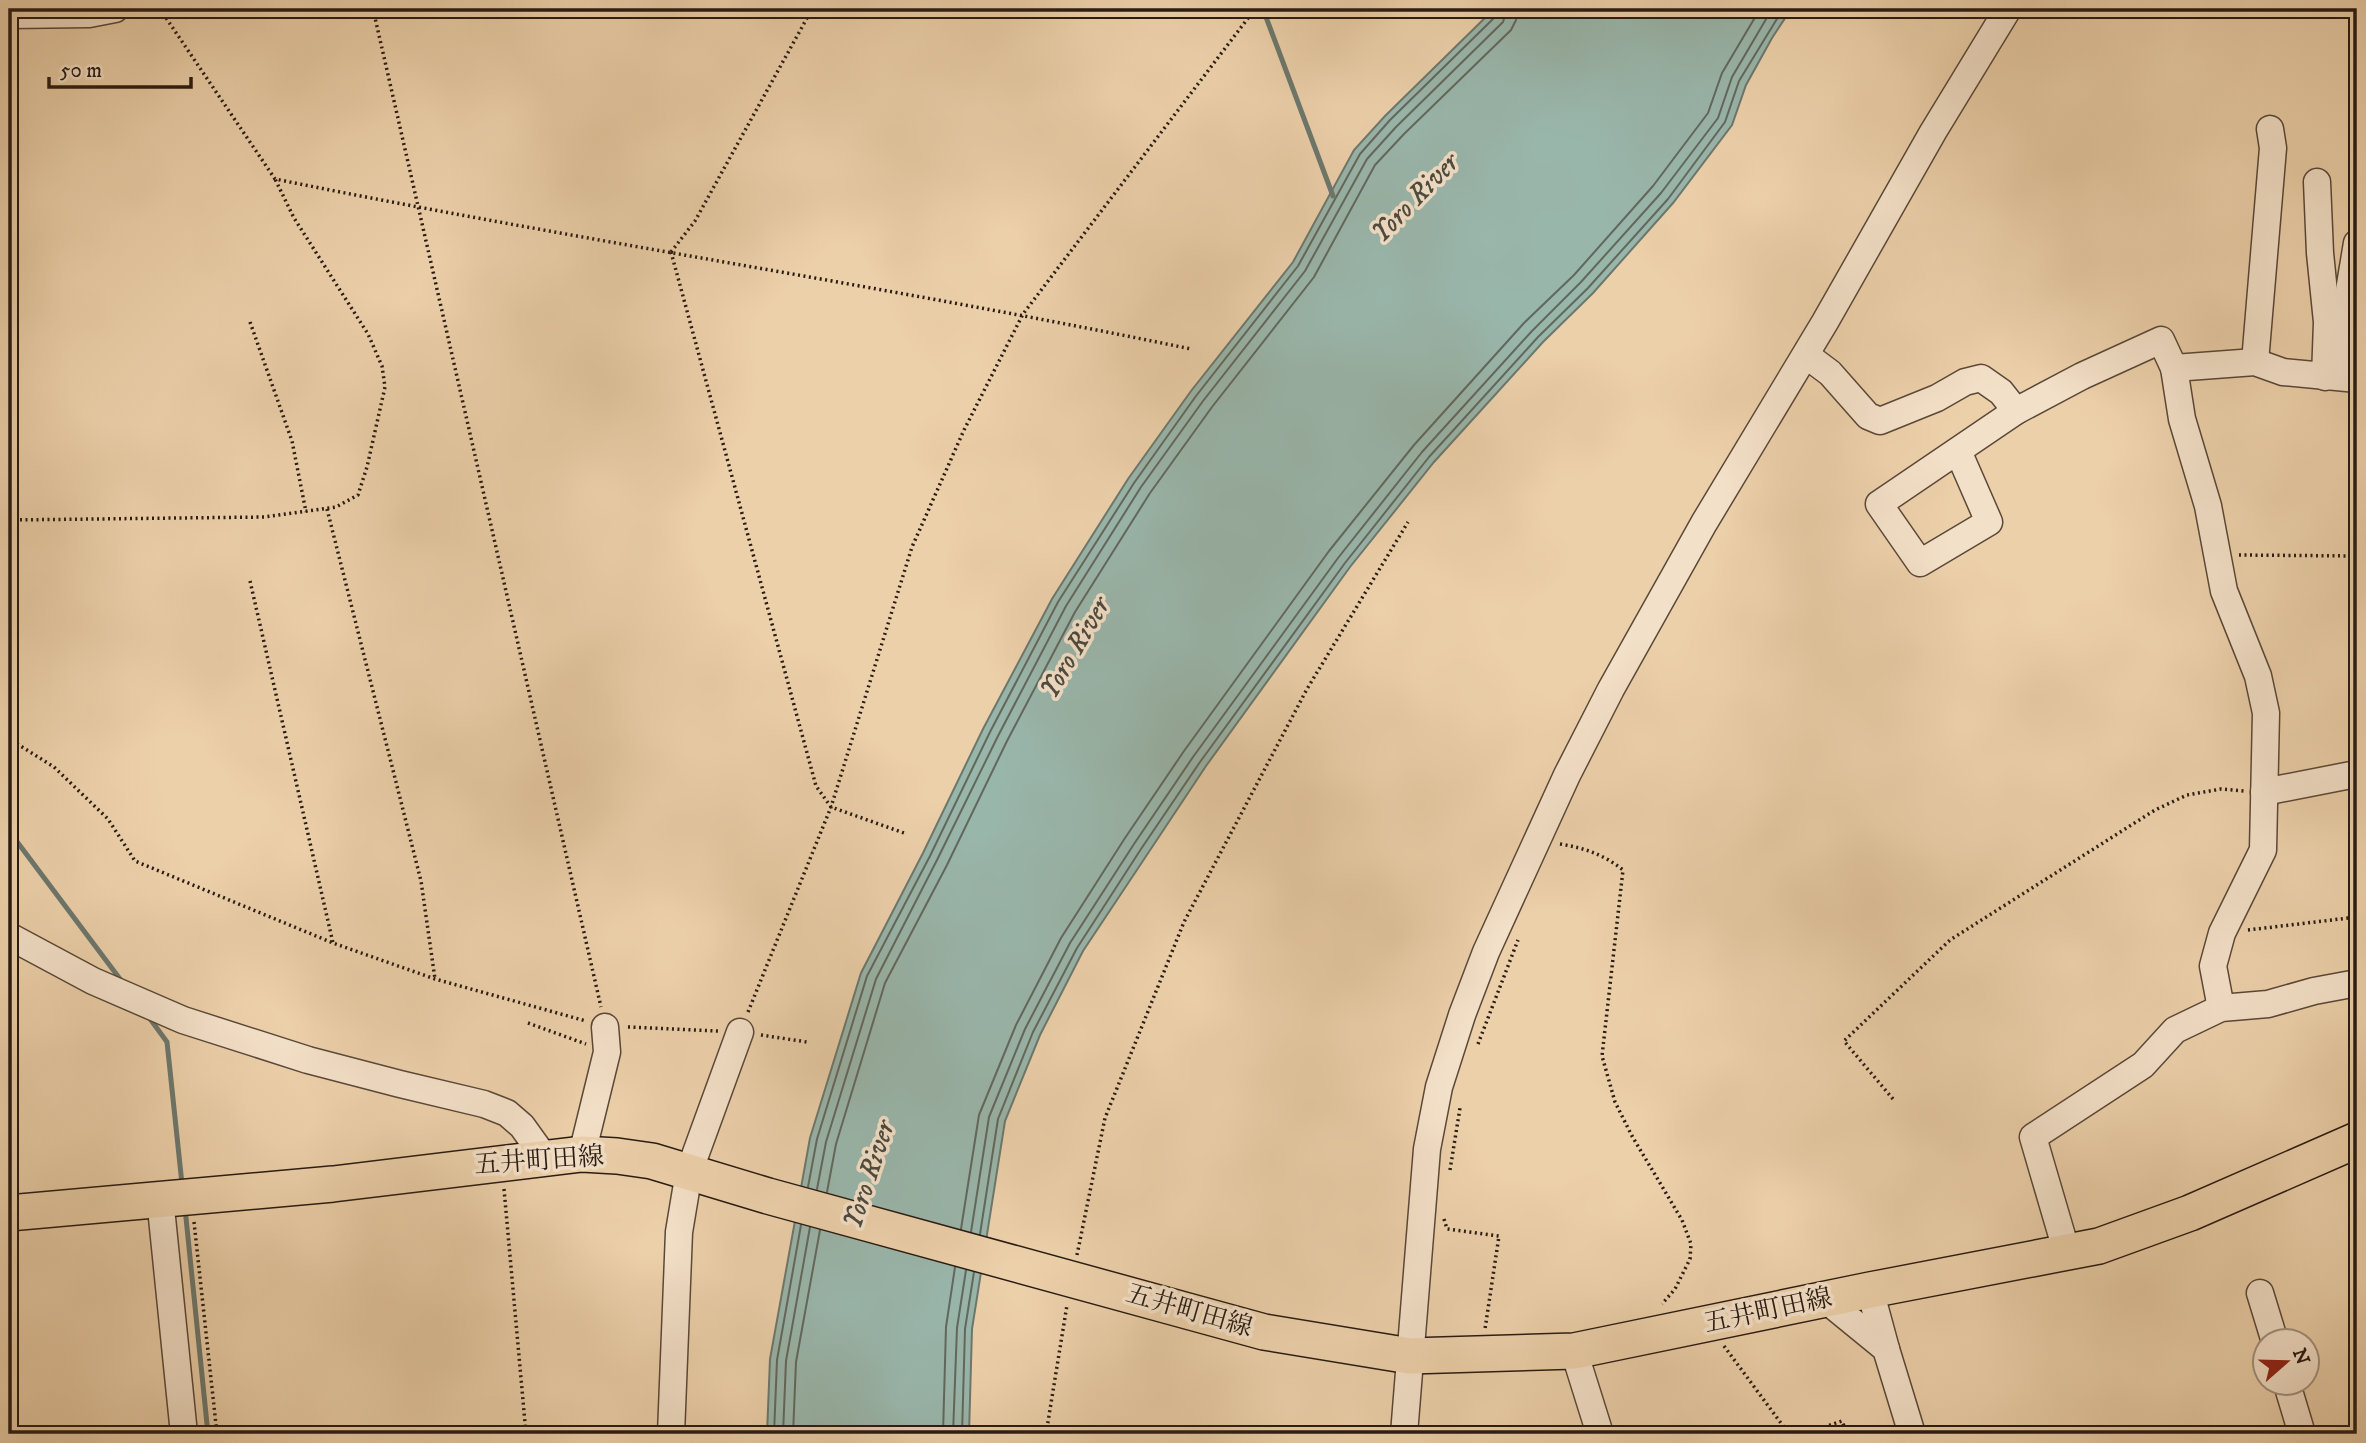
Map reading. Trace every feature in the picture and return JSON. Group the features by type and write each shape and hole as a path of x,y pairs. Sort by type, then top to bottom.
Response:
{"main road":[{"name":"五井町田線","path":"9,1213 333,1184 582,1153 617,1156 652,1161 768,1196 1080,1268 1264,1332 1410,1356 1481,1355 1574,1350 2099,1246 2190,1213 2357,1140"}],"street":[{"path":"9,15 89,14 115,9"},
{"path":"1404,1434 1427,1149 1439,1087 1461,1015 1486,952 1545,822 1611,689 1704,523 1806,355 1933,132 2008,9"},
{"path":"2255,362 2273,148 2270,129"},
{"path":"2316,182 2327,321 2341,378"},
{"path":"2341,378 2347,303 2357,243"},
{"path":"1958,451 2016,411 2082,376 2161,340 2174,368 2182,419 2208,506 2224,591 2258,676 2266,713 2263,850 2222,933 2213,967 2221,1008"},
{"path":"1806,355 1830,373 1868,416 1880,421 1937,398 1965,382 1981,378 2001,392 2016,411"},
{"path":"2174,368 2255,362 2283,372 2341,378"},
{"path":"2264,792 2351,775"},
{"path":"9,936 93,981 183,1020 308,1060 484,1104 507,1113 522,1126 545,1158"},
{"path":"2067,1253 2033,1137 2143,1065 2175,1030 2221,1008 2268,1004 2314,991 2357,984"},
{"path":"671,1434 679,1232 688,1172 740,1032"},
{"path":"582,1153 606,1039"},
{"path":"175,1197 184,1434"},
{"path":"1870,1290 1912,1434"},
{"path":"2260,1293 2271,1328"},
{"path":"1826,1300 1886,1349"},
{"path":"1574,1350 1600,1434"},
{"path":"2291,1398 2302,1434"}],"path":[{"path":"9,520 264,517 327,509 337,507 358,495 367,467 385,387 382,366 368,334 293,218 275,179 160,9"},
{"path":"373,9 606,1039"},
{"path":"671,252 695,221 812,9"},
{"path":"1227,9 1250,14"},
{"path":"740,1032 831,807 912,547 964,430 1023,314 1255,9"},
{"path":"275,179 417,208 1023,314 1191,349"},
{"path":"671,252 816,786 831,807 904,833"},
{"path":"250,321 292,441 306,512"},
{"path":"327,509 421,881 435,979"},
{"path":"1046,1434 1080,1268 1077,1255 1105,1118 1184,922 1307,689 1408,522"},
{"path":"2216,555 2357,556"},
{"path":"250,581 333,943"},
{"path":"9,714 11,740 54,767 108,819 135,861 333,943 606,1039"},
{"path":"1892,1099 1844,1041 1950,940 2155,810 2187,795 2221,789 2264,792"},
{"path":"1545,822 1555,843 1584,848 1607,857 1623,870 1602,1056 1615,1102 1682,1220 1691,1244 1690,1259 1675,1289 1659,1309"},
{"path":"2222,933 2357,917"},
{"path":"1474,1056 1522,930"},
{"path":"528,1023 606,1039 740,1032 807,1042"},
{"path":"1449,1173 1460,1107"},
{"path":"502,1163 526,1434"},
{"path":"175,1197 218,1434"},
{"path":"1443,1213 1447,1230 1499,1236 1481,1355"},
{"path":"1707,1324 1789,1434"},
{"path":"1803,1434 1842,1421 1847,1434"}],"water":[{"name":"Yoro River","path":"1494,9 1791,9 1746,85 1732,125 1673,203 1593,293 1543,342 1434,462 1350,567 1206,766 1083,951 1040,1035 1005,1121 972,1329 969,1434 767,1434 770,1359 810,1138 861,973 983,729 1052,599 1128,479 1191,391 1293,262 1354,150"}],"waterway":[{"path":"1263,9 1333,196"},
{"path":"9,831 123,983"},
{"path":"148,1016 167,1042 182,1184"},
{"path":"185,1208 208,1434"}]}
